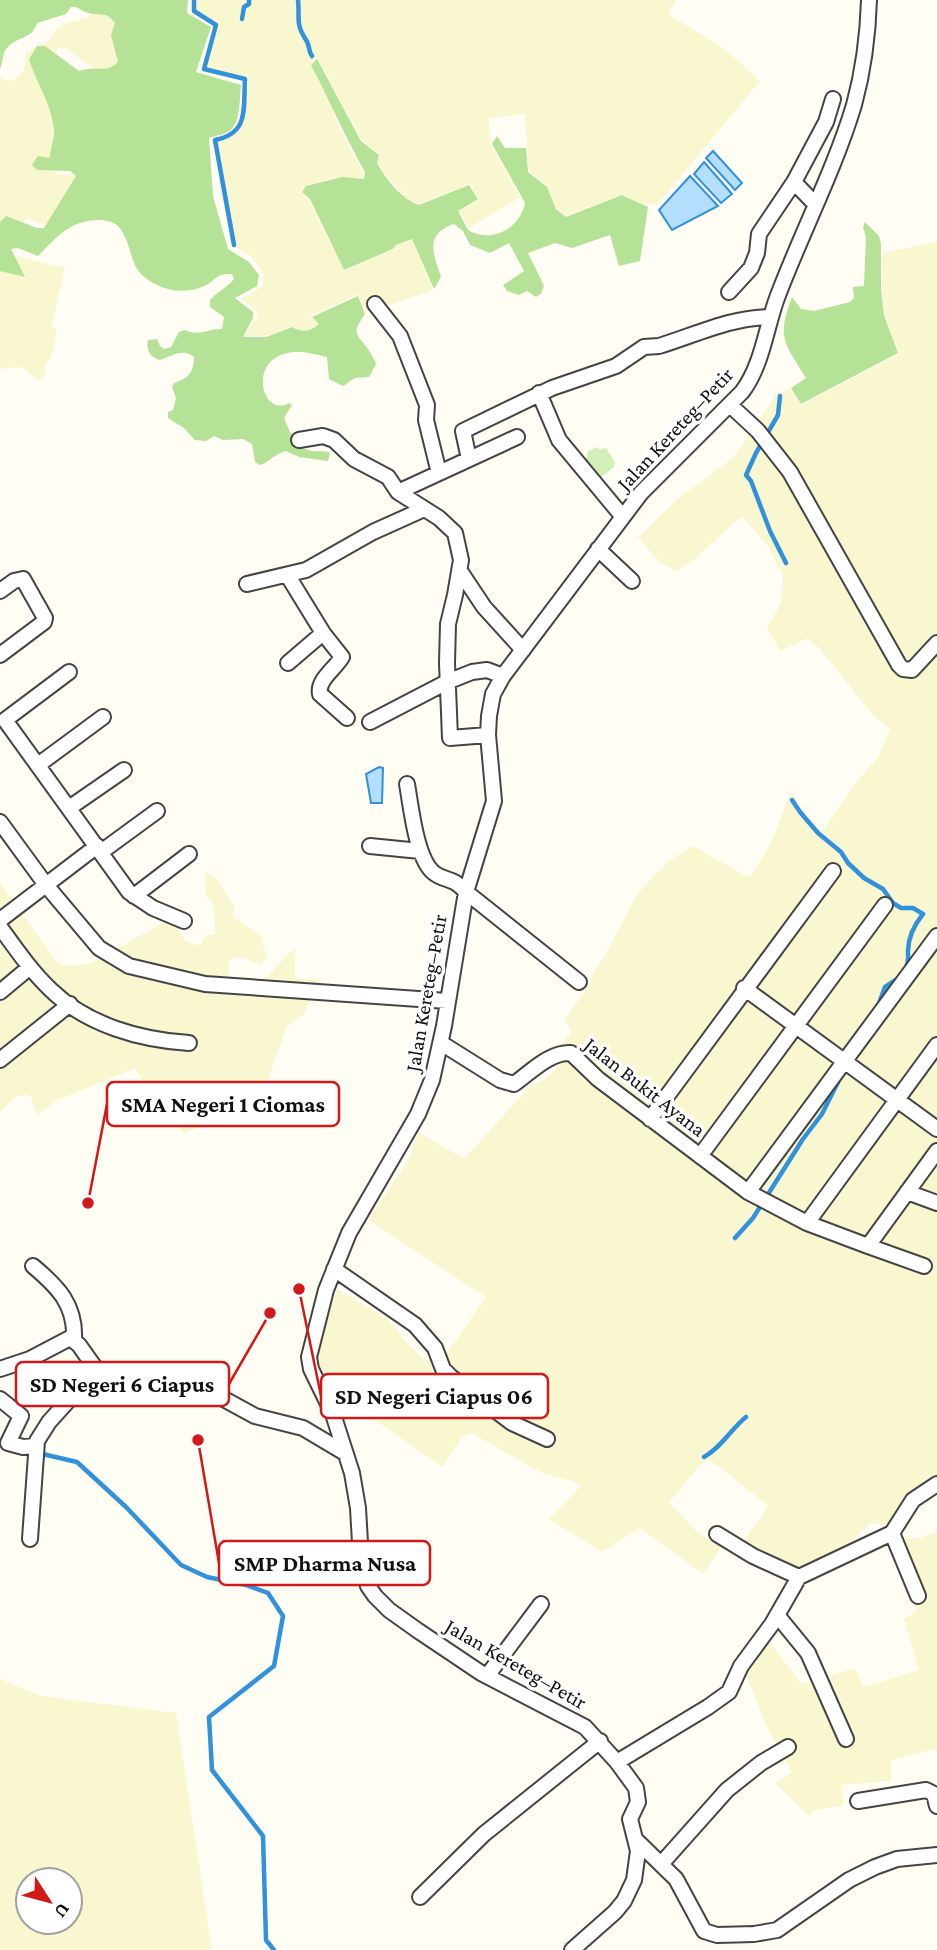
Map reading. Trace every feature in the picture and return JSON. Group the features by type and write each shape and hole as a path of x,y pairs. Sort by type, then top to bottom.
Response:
{"street":[{"name":"Jalan Kereteg–Petir","path":"572,1950 615,1912 630,1892 638,1861 631,1819 638,1794 600,1741 573,1720 487,1676 389,1610 368,1586 360,1560 356,1491 332,1414 311,1369 311,1340 349,1233 426,1096 441,1042 466,892 494,801 488,735 493,694 503,676 652,481 730,405 752,377 770,317 855,101 869,0"},
{"path":"729,292 751,268 757,253 759,234 794,182 802,162 826,122 833,99"},
{"path":"794,182 815,204"},
{"path":"375,304 400,335 427,405 426,421 439,473"},
{"path":"469,459 463,431 539,393 611,368 648,346 659,346 756,317 770,317"},
{"path":"539,393 559,440 623,517"},
{"path":"730,405 758,431 790,472 899,665 907,671 912,670 936,647"},
{"path":"299,440 323,436 334,440 354,459 388,477 398,492 448,525 455,533 460,552 460,571 448,624 450,738 488,735"},
{"path":"398,492 517,438"},
{"path":"247,584 306,570 373,532 424,509"},
{"path":"598,549 632,581"},
{"path":"460,571 484,607 523,650"},
{"path":"288,576 323,633 342,657 318,690 347,718"},
{"path":"0,591 19,578 23,579 45,618 44,622 0,655"},
{"path":"288,663 323,633"},
{"path":"370,722 447,682 481,670 503,676"},
{"path":"69,672 5,720 129,892 153,908 184,921"},
{"path":"38,765 103,717"},
{"path":"69,808 124,770"},
{"path":"407,784 420,851 434,873 457,882 579,982"},
{"path":"0,920 46,885 157,811"},
{"path":"0,822 46,885 99,948 129,966 205,984 447,1001"},
{"path":"370,846 420,851"},
{"path":"134,896 188,854"},
{"path":"650,1119 744,988 833,871"},
{"path":"699,1156 885,905"},
{"path":"0,927 52,992 85,1014 126,1034 189,1043"},
{"path":"748,1192 937,936"},
{"path":"0,992 30,967"},
{"path":"744,988 937,1129"},
{"path":"0,1060 70,1004"},
{"name":"Jalan Bukit Ayana","path":"441,1042 499,1080 514,1084 550,1058 562,1052 571,1053 589,1072 748,1192 807,1223 924,1266"},
{"path":"807,1223 937,1045"},
{"path":"868,1246 937,1151"},
{"path":"907,1192 937,1203"},
{"path":"33,1266 60,1289 75,1324 74,1340 103,1375 139,1386 210,1394 255,1416 303,1429 345,1453"},
{"path":"334,1269 415,1325 435,1348 443,1369 451,1377 512,1423 547,1439"},
{"path":"0,1369 30,1359 64,1340 74,1340"},
{"path":"30,1539 36,1446 49,1422 76,1392 103,1375"},
{"path":"0,1399 21,1416 8,1443 23,1447 36,1446"},
{"path":"617,1762 720,1700 729,1692 741,1666 799,1577 891,1533 913,1500 937,1484"},
{"path":"891,1533 918,1596"},
{"path":"717,1534 753,1556 799,1577"},
{"path":"487,1676 541,1604"},
{"path":"776,1615 808,1653 846,1739"},
{"path":"420,1897 484,1834 600,1741"},
{"path":"662,1863 727,1790 753,1769 788,1747"},
{"path":"858,1801 926,1790 934,1794 937,1806"},
{"path":"636,1840 676,1878 699,1924 705,1931 717,1935 777,1930 849,1880 875,1867 897,1860 937,1855"}],"shaded area":[{"path":"194,0 676,0 668,14 726,50 760,81 657,205 643,204 623,194 566,216 556,208 547,186 529,172 525,114 489,118 490,144 520,197 469,228 459,211 479,199 470,184 418,204 407,199 378,163 380,155 362,140 317,58 313,59 311,65 364,178 332,178 305,186 301,192 309,200 344,270 412,240 433,290 366,313 358,294 311,316 318,324 310,330 300,331 292,326 266,336 244,336 257,318 257,310 240,299 262,287 264,274 252,258 234,245 221,195 215,140 230,137 242,124 245,79 204,69 216,25 194,11"},
{"path":"97,11 109,18 121,17 138,65 101,73 66,49 58,48 49,62 74,133 52,169 57,174 91,176 59,231 27,218 18,227 0,222 0,77 7,81 15,79 23,72 26,54 30,50 50,41 58,27 87,18"},
{"path":"937,242 937,1492 887,1525 870,1523 855,1538 857,1543 793,1576 737,1550 768,1505 709,1459 700,1465 669,1503 696,1531 721,1547 703,1574 640,1528 602,1552 549,1519 580,1487 574,1482 543,1473 525,1464 472,1433 462,1437 443,1467 356,1407 347,1396 320,1377 314,1357 337,1289 388,1319 424,1359 441,1362 486,1297 368,1220 409,1159 418,1132 464,1159 533,1083 541,1082 551,1074 562,1062 558,1050 571,1032 565,1019 590,984 594,971 634,900 668,862 693,846 746,876 752,875 772,841 791,792 808,819 822,832 856,783 879,756 890,729 872,714 820,649 808,638 780,651 767,627 781,604 783,576 770,549 742,516 677,571 659,562 638,537 678,499 734,457 776,395 790,389 801,405 899,354 885,315 882,288 883,253"},
{"path":"0,252 65,268 51,328 57,330 51,358 44,365 46,372 39,381 22,367 0,369"},
{"path":"205,871 216,878 234,906 233,917 261,936 267,958 260,965 244,958 232,957 229,961 229,980 254,981 267,977 295,947 295,979 320,979 303,1015 287,1026 259,1103 183,1133 168,1102 153,1106 136,1068 57,1100 37,1115 31,1097 25,1094 16,1097 0,1112 0,883 57,962 78,965 89,964 172,918 185,941 194,945 201,944 206,935 215,935 214,905 206,896"},
{"path":"937,1531 937,1748 891,1760 891,1781 841,1785 843,1805 815,1810 809,1816 775,1783 792,1772 766,1725 743,1666 765,1637 802,1684 855,1668 864,1687 919,1670 904,1619 917,1611 888,1538 921,1538"},
{"path":"0,1679 40,1696 176,1713 212,1950 0,1950"}],"green space":[{"path":"0,0 188,0 187,13 211,27 196,72 241,85 235,124 226,133 209,138 213,196 228,249 249,262 259,275 257,286 235,298 253,312 253,318 243,337 266,337 292,327 309,330 319,324 312,317 358,296 365,314 357,332 376,364 369,377 355,378 343,386 329,379 327,357 298,352 279,356 269,364 264,374 263,385 272,402 279,406 289,403 292,405 284,418 294,439 307,450 330,453 328,461 299,457 286,451 260,465 255,462 252,444 243,439 223,440 214,436 206,441 195,440 184,428 168,418 168,412 173,410 176,398 172,387 189,374 194,357 181,353 159,360 149,352 148,340 157,339 164,349 171,347 179,332 222,329 224,317 210,307 210,300 234,279 232,274 219,276 208,284 189,290 162,287 151,282 138,270 119,227 101,220 81,222 66,230 38,256 18,248 11,249 25,277 0,271 0,222 6,216 37,228 44,228 76,176 70,171 37,170 32,165 38,156 50,158 54,133 50,111 29,59 37,46 45,46 79,71 105,69 118,62 111,35 115,23 112,19 106,15 71,7 66,14 37,23 32,32 11,44 4,53 0,69"},
{"path":"317,59 361,141 379,155 377,163 385,176 412,202 419,205 469,185 478,199 458,211 468,230 486,235 503,232 511,227 525,203 492,144 497,136 505,148 526,148 528,172 547,187 556,209 566,217 622,195 648,207 640,261 619,266 610,235 572,248 555,243 528,253 544,286 541,294 536,297 527,291 519,295 507,291 503,285 524,271 509,243 490,253 470,245 463,231 454,224 444,228 435,239 435,260 441,277 434,289 412,239 344,270 310,199 302,192 306,186 342,177 364,179 365,172 311,65"},
{"path":"865,222 879,236 884,315 898,353 801,404 791,388 806,378 785,340 784,322 787,311 792,297 801,309 814,311 850,302 854,298 853,287 864,286"},
{"path":"598,447 600,450 606,448 615,462 614,467 596,481 586,460 588,451"}],"water":[{"path":"713,151 742,183 735,190 706,158"},
{"path":"704,162 732,194 721,203 694,174"},
{"path":"690,176 718,206 672,230 659,210"},
{"path":"379,767 383,768 382,803 371,803 366,774"}],"waterway":[{"path":"194,0 194,11 216,25 204,69 245,79 244,109 239,125 234,132 215,140 234,245"},
{"path":"242,19 244,7 249,4 249,0"},
{"path":"298,0 299,25 312,56"},
{"path":"780,396 778,415 746,475 786,563"},
{"path":"792,800 818,833 841,852 864,878 883,889 893,903 901,908 913,908 923,914 911,936 906,968"},
{"path":"878,1006 885,987 899,978"},
{"path":"735,1238 753,1218 822,1114 843,1072"},
{"path":"704,1457 716,1449 746,1417"},
{"path":"38,1453 77,1462 126,1507 181,1565 207,1577 246,1585 268,1593 283,1616 274,1666 209,1717 212,1770 263,1836 266,1940 274,1950"}],"place":[{"name":"SMA Negeri 1 Ciomas","path":"88,1203"},
{"name":"SD Negeri Ciapus 06","path":"299,1289"},
{"name":"SD Negeri 6 Ciapus","path":"270,1313"},
{"name":"SMP Dharma Nusa","path":"198,1440"}]}
